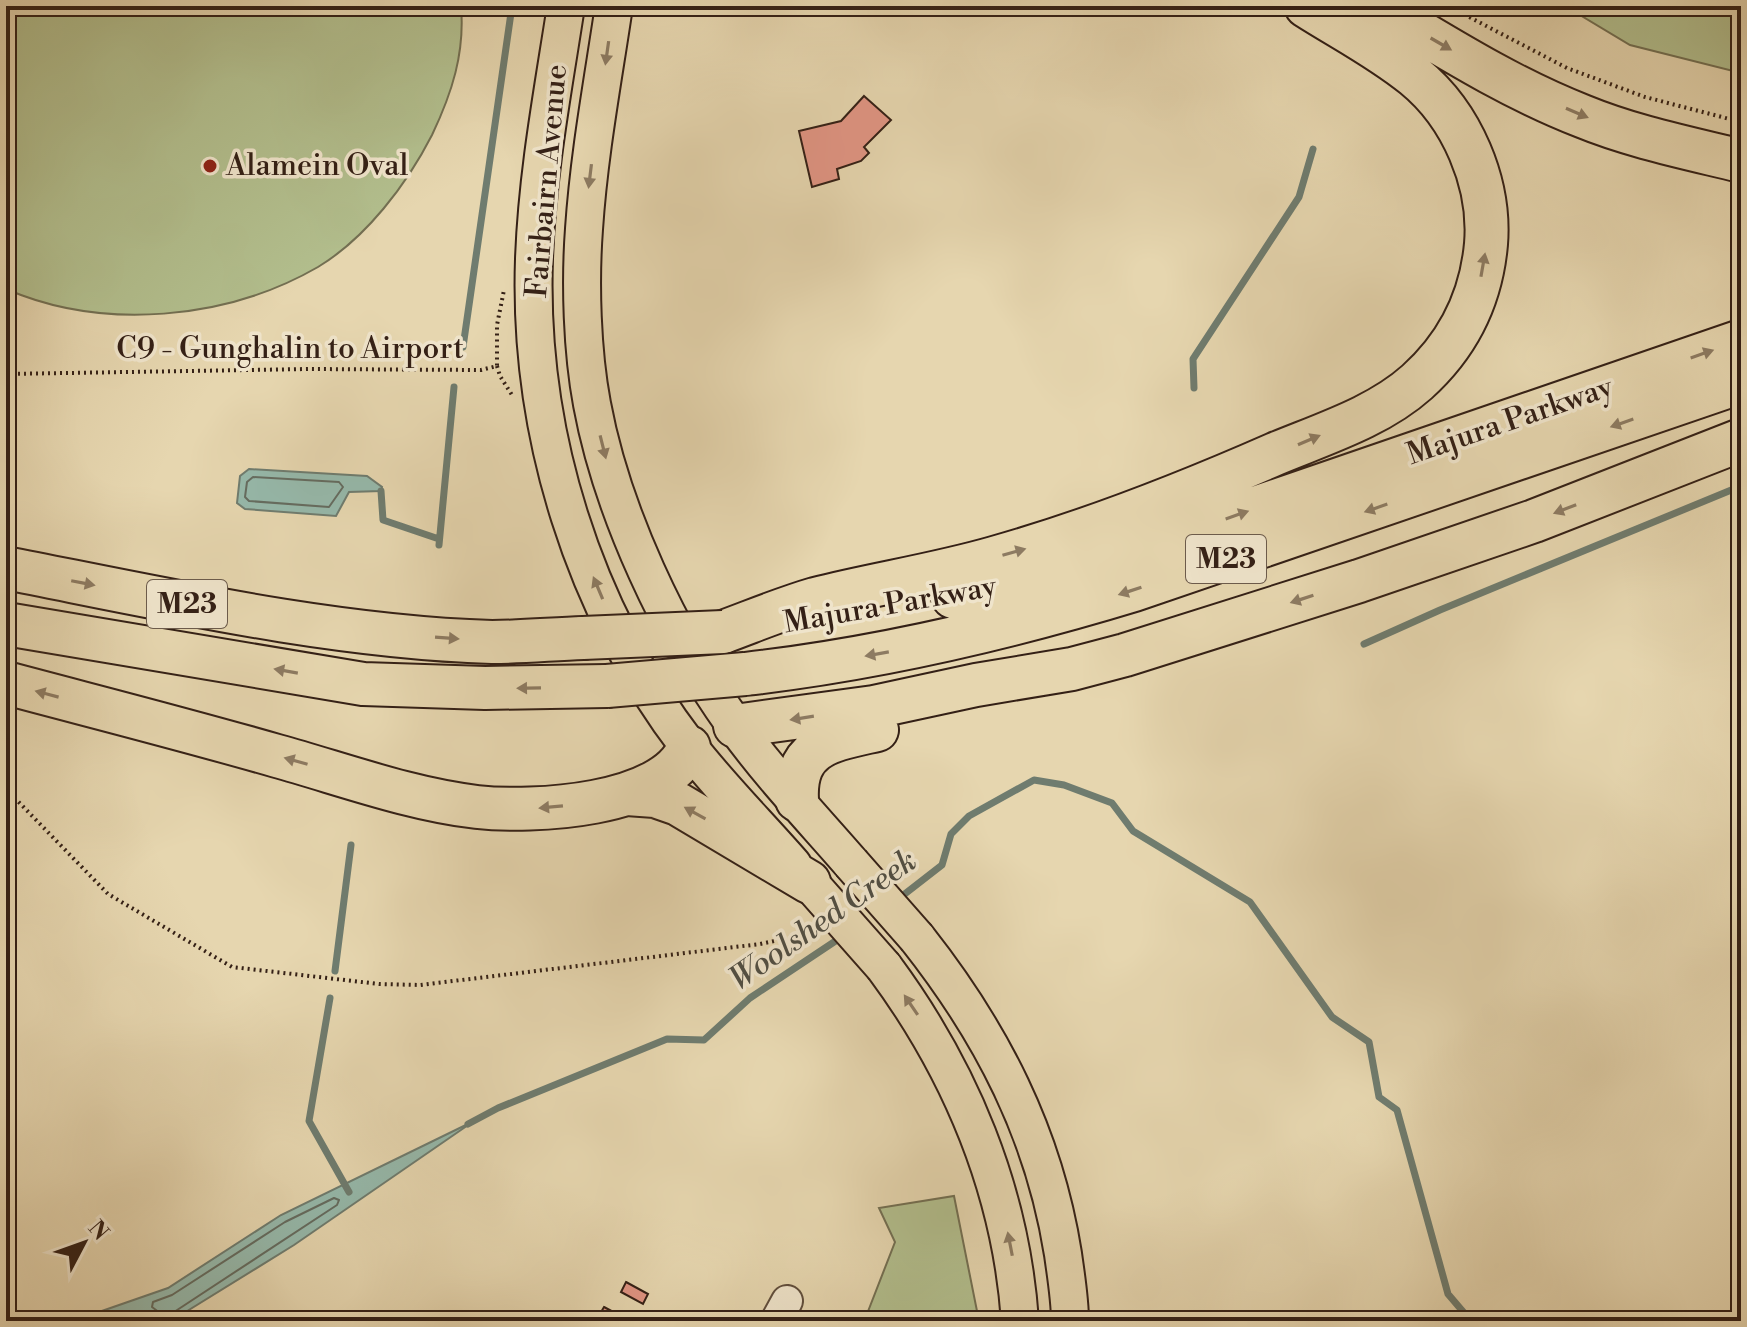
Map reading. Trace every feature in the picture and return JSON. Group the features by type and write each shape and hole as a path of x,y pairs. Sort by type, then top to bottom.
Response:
{"highway":[{"path":"723,632 808,601 931,575 1012,553 1142,509 1365,416 1405,392 1436,363 1455,340 1468,317 1479,288 1485,258 1486,209 1470,153 1438,100 1417,78 1306,6"},
{"path":"1377,6 1506,81 1583,117 1659,142 1741,161"},
{"name":"Majura Parkway","path":"6,568 187,604 370,632 493,642 723,632 892,609 1041,577 1200,528 1741,341"},
{"name":"Majura Parkway","path":"6,624 363,684 485,688 607,686 813,666 940,643 1067,610 1741,382"},
{"path":"735,726 874,707 1072,669 1125,655 1534,521 1741,440"},
{"path":"797,800 796,785 801,767 826,743 987,708 1072,669"},
{"path":"6,683 396,790 479,807 542,808 588,803 627,794 675,768 692,738"},
{"path":"627,794 655,796 678,804 815,899"}],"main road":[{"name":"Fairbairn Avenue","path":"566,6 542,165 534,257 535,330 541,404 548,441 581,548 623,643 661,706 692,738 815,899 884,967 912,1004 940,1052 960,1089 982,1143 1007,1230 1020,1321"},
{"name":"Fairbairn Avenue","path":"614,6 584,230 588,370 592,404 610,477 640,554 680,640 735,726 917,938 958,991 991,1043 1011,1083 1049,1184 1063,1256 1070,1321"},
{"path":"680,640 695,706 692,738 735,726"},
{"path":"1011,1083 1058,1150 1070,1177 1086,1243 1093,1321"}],"path":[{"path":"1448,6 1567,68 1645,97 1741,122"},
{"name":"C9 - Gunghalin to Airport","path":"6,374 309,369 481,370 497,366 497,325 506,286"},
{"path":"6,789 108,894 232,967 379,984 420,985 760,944 810,931 815,899"}],"green space":[{"name":"Alamein Oval","path":"6,6 461,6 462,23 459,56 451,88 432,135 398,191 353,241 318,267 244,299 164,314 123,314 83,311 6,289"},
{"path":"1565,6 1741,6 1741,73 1630,45"},
{"path":"954,1196 979,1321 873,1321 867,1314 895,1242 879,1208"}],"water":[{"path":"249,469 367,476 382,487 381,491 349,492 336,516 245,509 237,503 240,476"},
{"path":"474,1121 294,1245 171,1321 152,1317 143,1321 73,1321 168,1288 281,1215"}],"building":[{"path":"864,96 891,120 864,147 869,153 861,161 837,169 839,179 812,187 799,131 841,121"},
{"path":"626,1282 648,1294 643,1304 621,1292"},
{"path":"604,1307 621,1316 619,1321 597,1319"}],"waterway":[{"path":"463,347 512,6"},
{"path":"1194,388 1193,359 1299,197 1313,149"},
{"path":"439,545 454,387"},
{"path":"1364,644 1741,486"},
{"path":"381,491 383,520 439,539"},
{"name":"Woolshed Creek","path":"897,900 942,865 951,834 969,816 1034,780 1064,785 1112,803 1133,831 1250,902 1332,1017 1369,1042 1379,1097 1397,1110 1448,1294 1471,1321"},
{"path":"335,971 351,845"},
{"name":"Woolshed Creek","path":"468,1124 498,1108 667,1039 704,1040 750,998 843,936"},
{"path":"330,998 309,1121 349,1192"}],"place":[{"name":"Alamein Oval","path":"210,166"}]}
